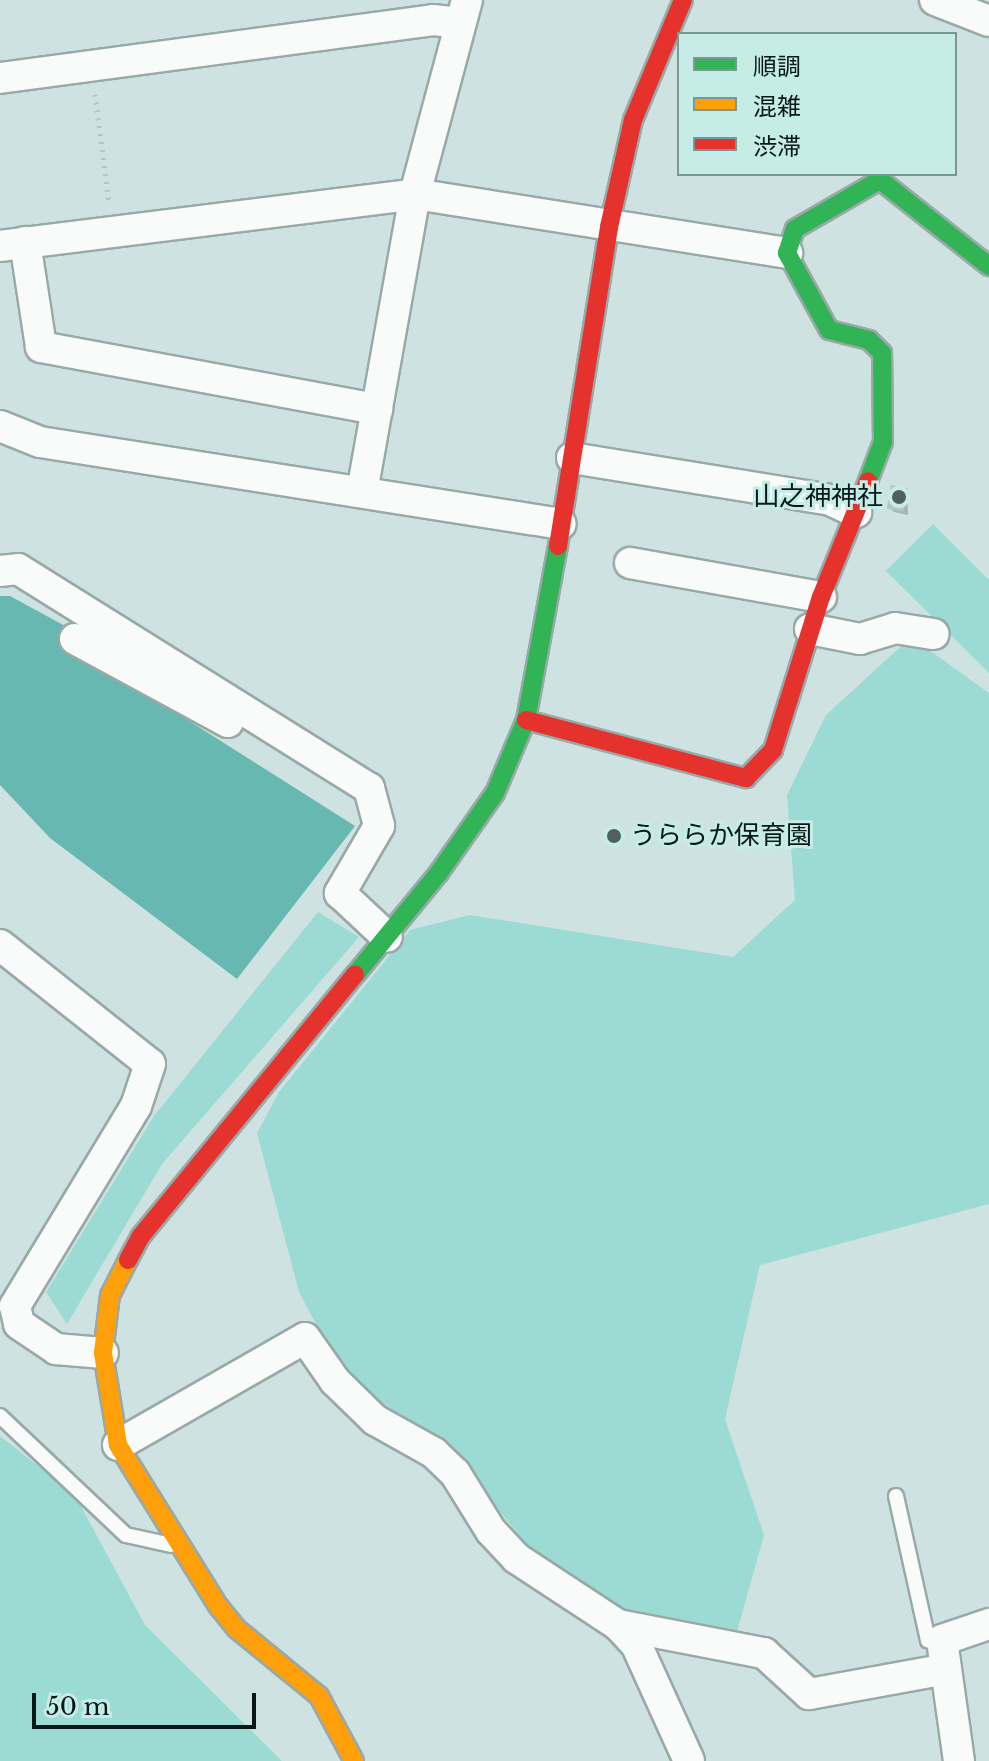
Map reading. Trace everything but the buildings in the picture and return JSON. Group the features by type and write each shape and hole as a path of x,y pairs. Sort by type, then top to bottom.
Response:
{"street":[{"path":"354,1761 319,1696 237,1629 118,1445 103,1353 110,1295 141,1236 387,937 495,793 526,720 609,227 633,120 683,0"},
{"path":"935,0 989,21"},
{"path":"0,78 433,20 464,12 415,194 362,492"},
{"path":"526,720 746,778 773,750 821,597 883,442 882,353 869,340 829,330 787,253 795,229 880,180 989,266"},
{"path":"377,409 41,347 12,244 415,194 787,253"},
{"path":"0,426 40,442 561,524"},
{"path":"572,458 830,500 856,512"},
{"path":"630,563 821,597"},
{"path":"0,571 18,569 369,788 379,826 340,893 387,937"},
{"path":"810,629 860,639 895,628 934,634"},
{"path":"75,639 331,778 340,770"},
{"path":"0,945 150,1064 136,1106 15,1306 19,1324 56,1349 103,1353"},
{"path":"118,1445 305,1338 335,1381 375,1420 434,1453 455,1473 491,1531 516,1558 618,1625 636,1644 689,1761"},
{"path":"618,1625 764,1653 809,1694 944,1655 989,1624"},
{"path":"944,1655 959,1761"}],"lane":[{"path":"0,1416 126,1535 183,1547"},
{"path":"896,1496 928,1640 944,1655"}],"path":[{"path":"91,65 113,232"}],"shaded area":[{"path":"933,524 989,580 989,673 886,571"},
{"path":"0,596 10,596 65,626 61,640 355,826 237,979 50,838 0,785"},
{"path":"911,637 989,693 989,1204 760,1265 725,1419 764,1535 733,1646 652,1631 551,1573 452,1454 342,1373 299,1292 257,1133 279,1092 410,930 470,915 733,957 795,900 787,795 826,715"},
{"path":"318,912 359,937 162,1164 67,1324 46,1292 154,1116"},
{"path":"0,1436 75,1495 145,1625 282,1761 0,1761"}],"traffic: fast":[{"path":"868,481 883,442 882,353 869,340 829,330 787,253 795,229 880,180 989,266"},
{"path":"355,975 438,874 495,793 526,720 558,546"}],"traffic: slow":[{"path":"128,1260 110,1295 103,1353 118,1445 219,1607 237,1629 319,1696 354,1761"}],"traffic: jam":[{"path":"558,546 609,227 633,120 683,0"},
{"path":"526,720 746,778 773,750 821,597 868,481"},
{"path":"128,1260 141,1236 355,975"}],"place":[{"name":"山之神神社","path":"899,497"},
{"name":"うららか保育園","path":"614,836"}]}
